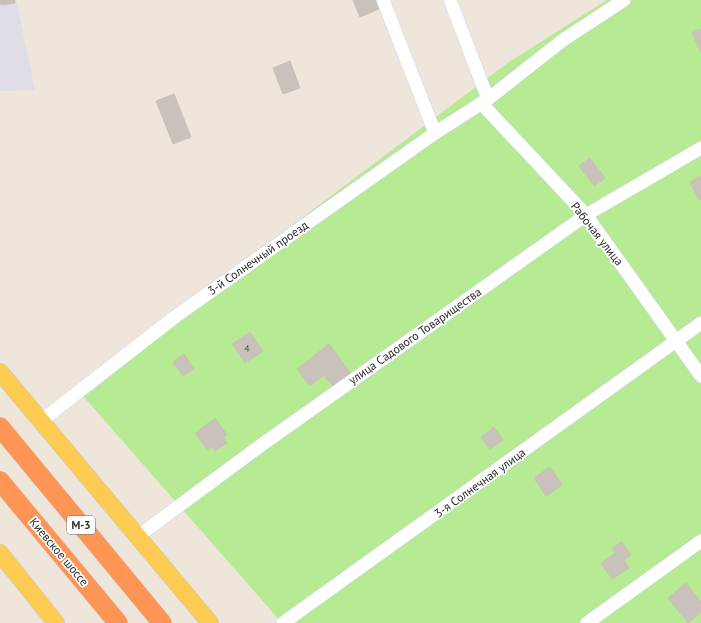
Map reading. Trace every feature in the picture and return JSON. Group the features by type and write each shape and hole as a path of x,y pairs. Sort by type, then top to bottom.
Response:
{"highway":[{"name":"М-3","path":"0,427 162,623"},
{"name":"Киевское шоссе","path":"0,480 118,623"}],"main road":[{"path":"0,372 210,623"},
{"path":"0,553 56,623"}],"lane":[{"path":"383,0 435,132"},
{"path":"450,0 484,101"},
{"name":"3-й Солнечный проезд","path":"41,422 176,316 435,132 484,101 563,40 624,0"},
{"name":"Рабочая улица","path":"484,101 586,216 701,376"},
{"name":"улица Садового Товарищества","path":"137,537 260,446 586,216 701,148"},
{"name":"3-я Солнечная улица","path":"283,623 701,324"},
{"path":"587,623 701,542"}],"shaded area":[{"path":"0,0 16,0 35,90 0,91"}],"green space":[{"path":"607,0 701,0 701,623 282,623 76,388 509,62"}],"building":[{"path":"0,0 14,0 15,3 1,5"},
{"path":"353,0 376,0 379,9 360,17"},
{"path":"701,29 701,52 692,33"},
{"path":"290,61 300,88 283,94 273,68"},
{"path":"174,94 191,137 173,144 156,101"},
{"path":"590,158 605,178 594,186 579,166"},
{"path":"701,176 701,199 699,200 690,182"},
{"path":"250,332 263,351 245,363 232,344"},
{"path":"329,344 352,375 335,389 324,375 310,386 297,369"},
{"path":"184,354 194,369 183,376 173,362"},
{"path":"215,418 227,435 223,437 227,443 215,451 212,447 208,451 195,433"},
{"path":"494,427 503,440 490,449 481,437"},
{"path":"550,467 562,485 546,496 534,478"},
{"path":"622,542 631,555 624,560 629,568 612,579 601,563 615,553 612,548"},
{"path":"686,583 701,602 701,612 688,623 668,598"}]}
